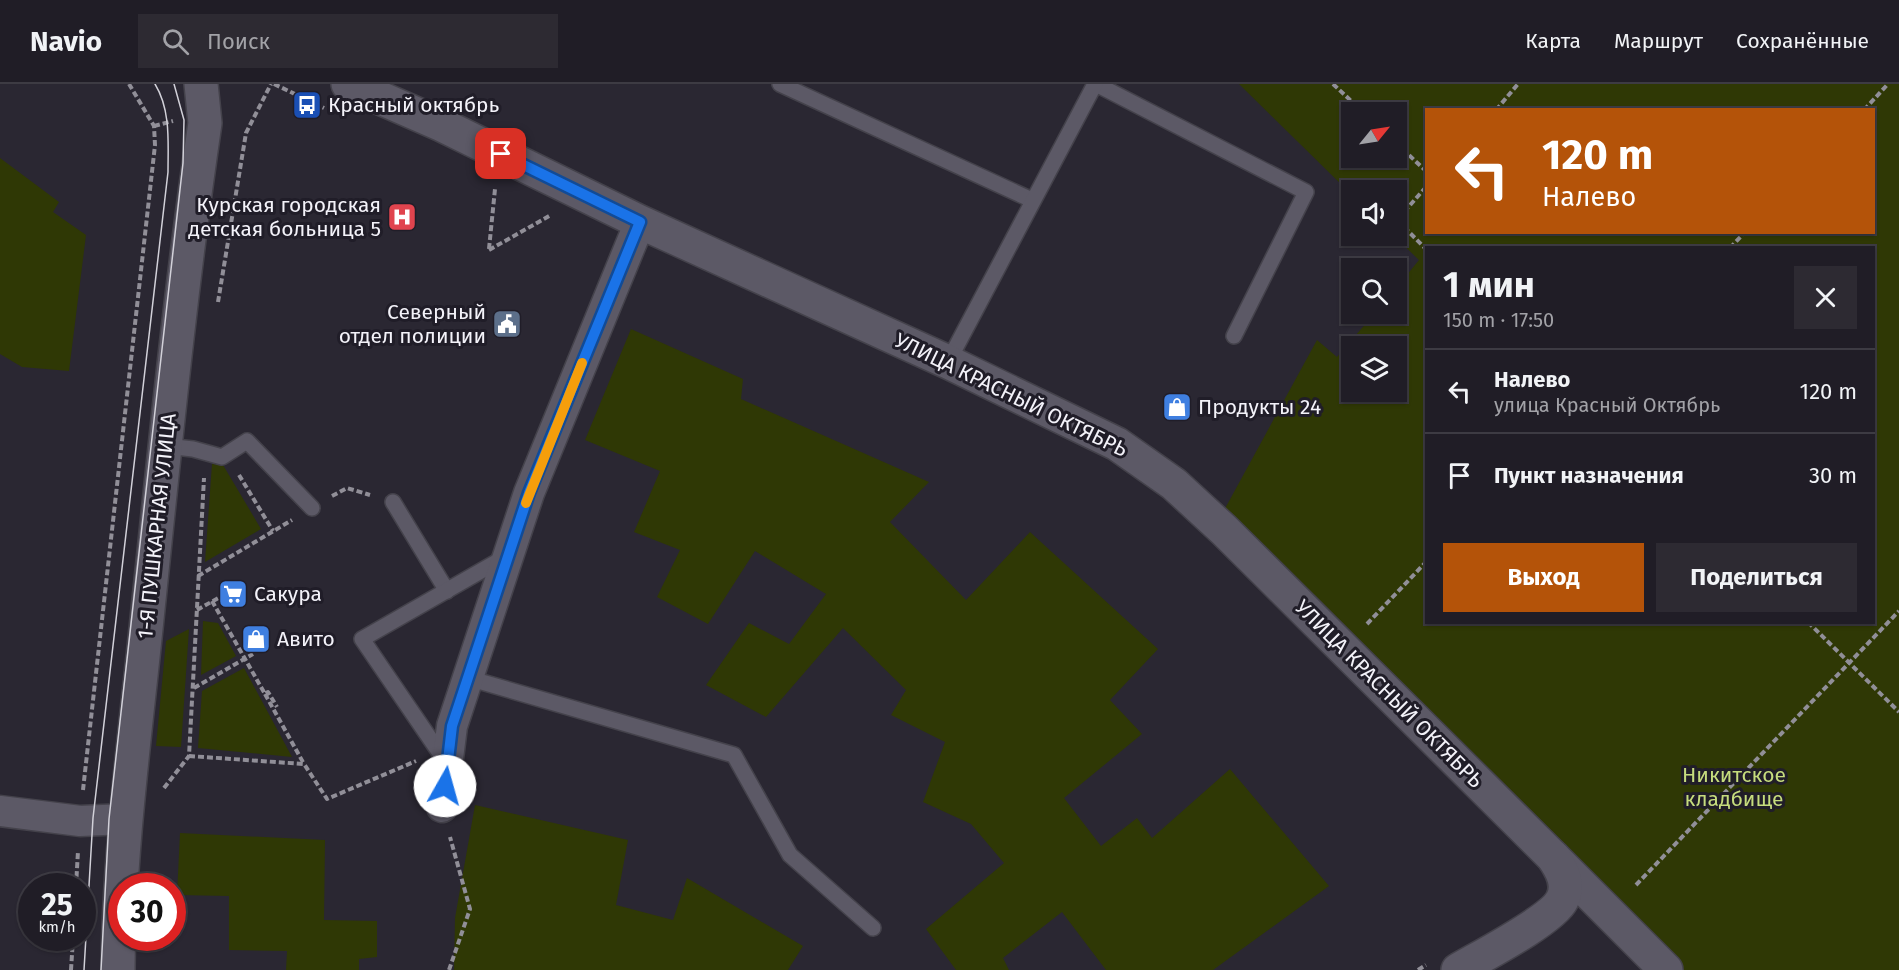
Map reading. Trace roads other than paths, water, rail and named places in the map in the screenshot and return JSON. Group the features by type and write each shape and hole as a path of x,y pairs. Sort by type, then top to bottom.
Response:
{"main road":[{"name":"1-Я ПУШКАРНАЯ УЛИЦА","path":"118,970 118,926 126,819 179,447 205,123 201,84"},
{"path":"205,123 217,84"},
{"name":"УЛИЦА КРАСНЫЙ ОКТЯБРЬ","path":"348,84 442,125 640,222 948,362 1117,444 1174,484 1224,530 1666,970"},
{"path":"1470,967 1557,906 1564,893 1565,882 1553,857"}],"street":[{"path":"442,807 443,758 529,493 640,222"},
{"path":"0,812 80,821 126,819"}],"lane":[{"path":"780,84 1032,200"},
{"path":"948,362 1095,84 1306,192 1234,336"},
{"path":"179,447 222,457 247,441 312,508"},
{"path":"393,502 447,591"},
{"path":"443,758 362,639 509,555"},
{"path":"468,678 734,755 790,855 873,928"}],"tram line":[{"path":"84,970 93,818 168,172 166,116 155,84"},
{"path":"101,970 109,819 183,163 184,120 174,84"}],"place":[{"name":"Красный октябрь","path":"307,105"},
{"name":"Курская городская детская больница 5","path":"402,217"},
{"name":"Северный отдел полиции","path":"507,324"},
{"name":"Продукты 24","path":"1177,407"},
{"name":"Сакура","path":"233,594"},
{"name":"Авито","path":"256,639"}],"park label":[{"name":"Никитское кладбище","path":"1734,787"}]}
